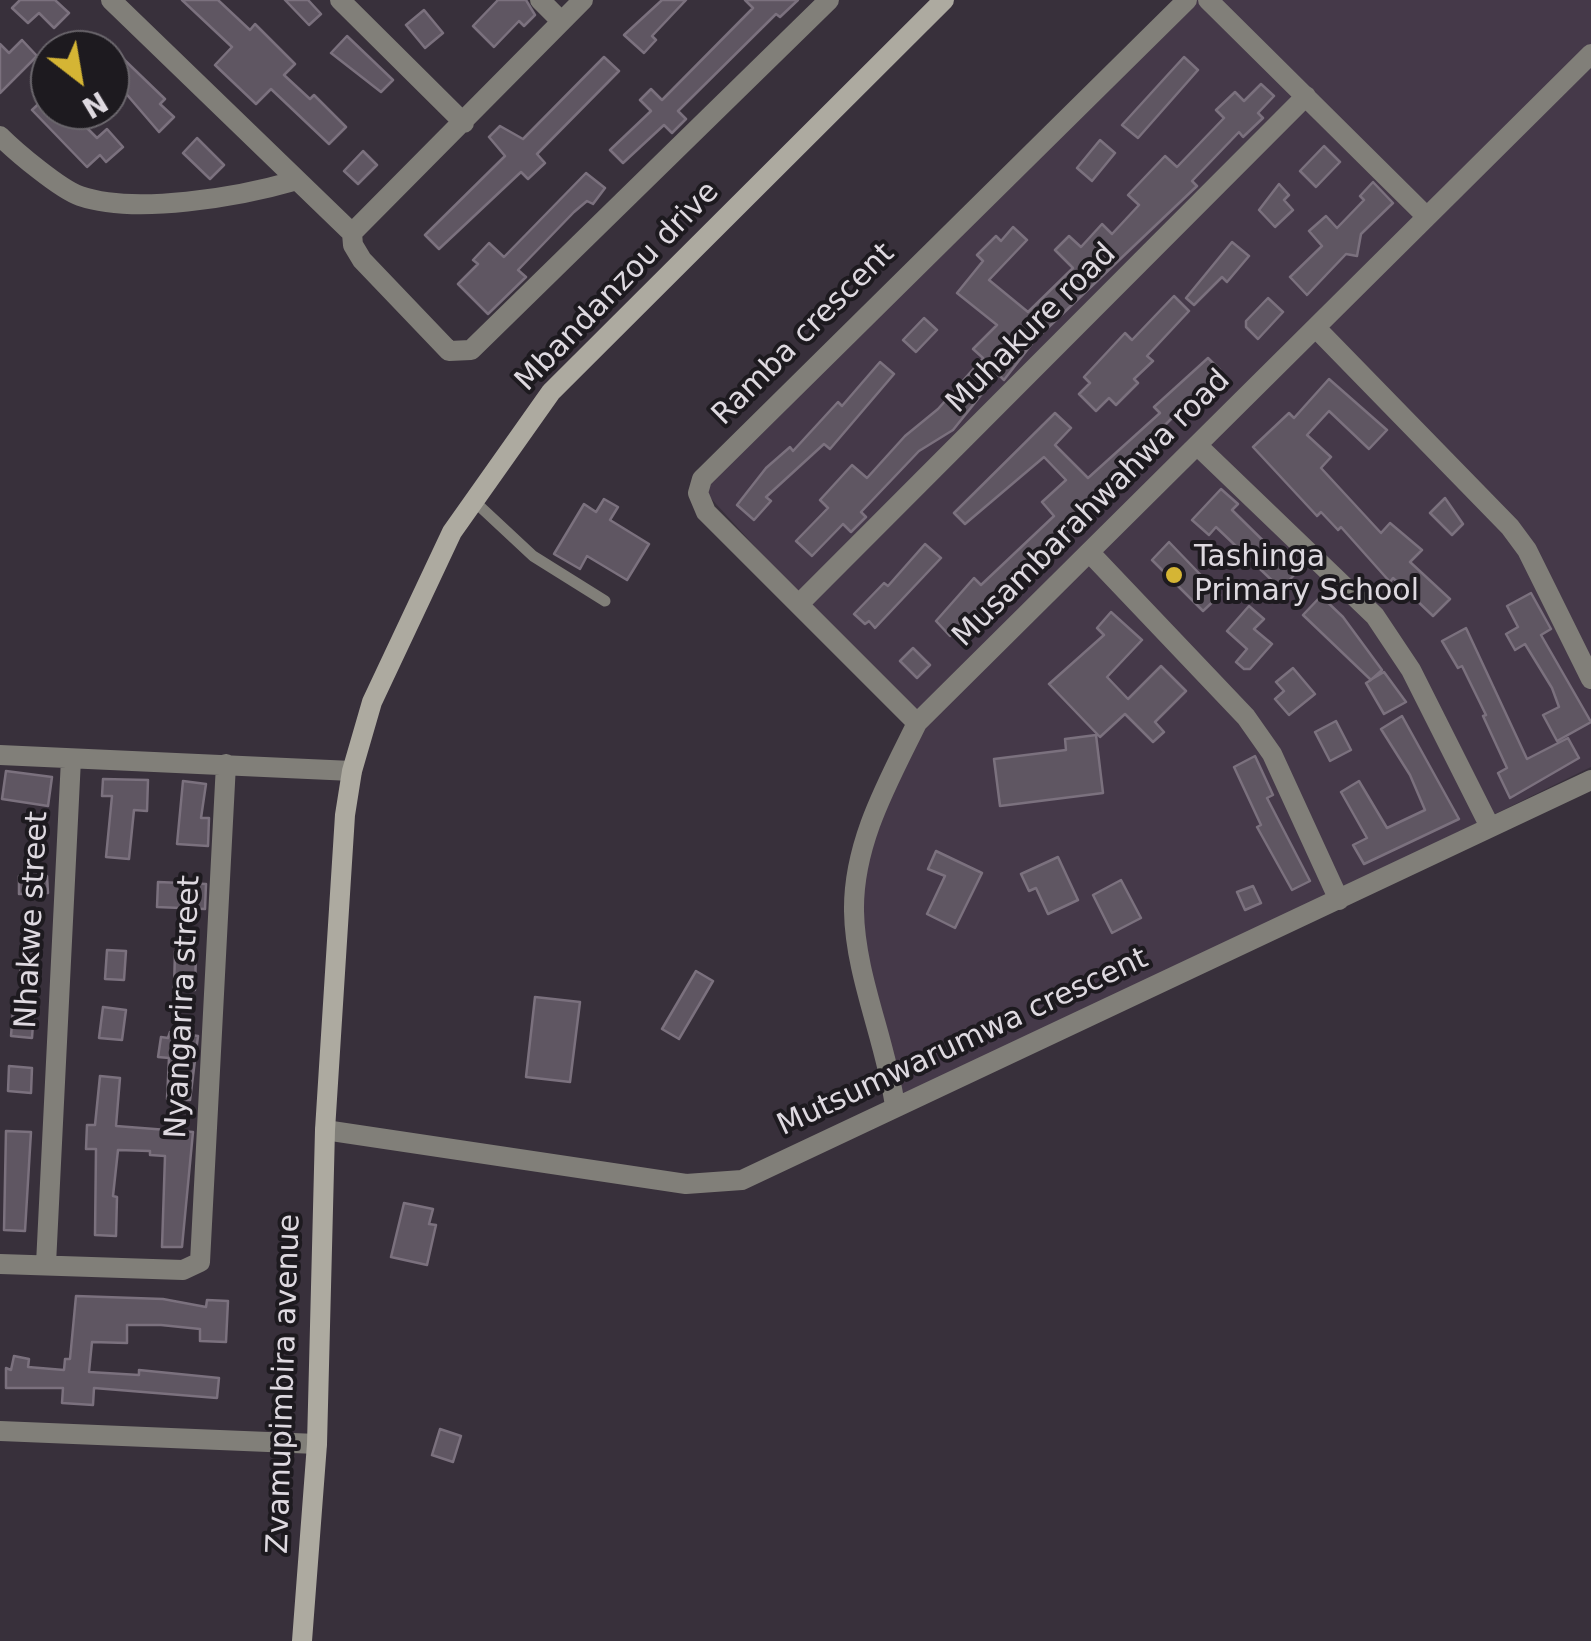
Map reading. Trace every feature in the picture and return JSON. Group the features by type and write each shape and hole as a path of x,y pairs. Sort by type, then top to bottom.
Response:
{"street":[{"path":"111,0 352,233 355,251 449,351 466,352 829,0"},
{"path":"340,0 464,123"},
{"path":"540,0 561,21"},
{"path":"352,233 583,0"},
{"name":"Mbandanzou drive","path":"325,1130 345,814 352,772 372,702 452,532 551,392 944,0"},
{"name":"Ramba crescent","path":"917,723 706,512 698,493 702,478 1186,0"},
{"path":"1208,0 1426,216"},
{"name":"Musambarahwahwa road","path":"895,1106 854,912 857,875 869,828 917,723 1591,54"},
{"name":"Muhakure road","path":"800,604 1306,96"},
{"path":"0,136 79,196 148,203 192,201 294,181"},
{"path":"1316,328 1510,527 1534,564 1591,679"},
{"path":"1199,447 1374,616 1411,670 1490,828"},
{"path":"1091,554 1246,717 1272,754 1340,900"},
{"path":"0,755 352,772"},
{"name":"Nhakwe street","path":"46,1264 71,759"},
{"name":"Nyangarira street","path":"46,1264 183,1270 193,1268 202,1252 226,764"},
{"name":"Mutsumwarumwa crescent","path":"325,1130 686,1184 742,1180 1591,780"},
{"name":"Zvamupimbira avenue","path":"302,1641 317,1444 325,1130"},
{"path":"0,1264 46,1264"},
{"path":"0,1431 317,1444"}],"lane":[{"path":"474,501 533,556 605,601"}],"shaded area":[{"name":"Tashinga Primary School","path":"1196,0 1591,0 1591,767 891,1110 855,873 912,719 696,482"}],"building":[{"path":"20,0 55,0 69,13 54,28 39,13 28,23 12,8"},
{"path":"182,0 218,0 250,30 255,24 295,64 284,75 310,99 314,95 346,127 329,144 271,89 256,104 215,65 232,47"},
{"path":"285,0 308,0 321,14 309,25"},
{"path":"498,0 526,0 535,15 524,26 519,21 494,47 473,26"},
{"path":"662,0 686,0 652,36 656,40 644,53 624,35"},
{"path":"745,0 798,0 780,17 776,14 678,111 686,119 672,133 664,125 623,163 610,150 651,111 640,100 651,89 662,100 753,8"},
{"path":"424,10 443,33 425,48 406,25"},
{"path":"347,36 393,80 381,92 331,53"},
{"path":"22,40 30,49 30,63 0,93 0,44 9,53"},
{"path":"604,57 619,71 537,154 545,163 528,179 521,172 439,249 425,235 505,156 489,137 500,126 523,139"},
{"path":"1184,57 1198,70 1138,138 1122,125"},
{"path":"130,65 165,99 160,104 174,117 159,132 130,98"},
{"path":"1261,84 1274,96 1258,113 1263,118 1243,137 1239,132 1192,181 1197,186 1034,341 1004,380 998,374 953,430 919,451 861,512 866,517 851,532 843,524 812,556 796,541 828,508 820,500 852,465 867,478 905,436 938,409 983,358 973,349 997,325 957,293 983,261 977,255 996,236 1001,241 1013,227 1027,240 989,280 1028,312 1073,268 1055,250 1069,236 1081,247 1102,224 1112,234 1139,205 1128,195 1165,156 1177,167 1224,118 1216,110 1235,92 1244,101"},
{"path":"51,130 89,130 97,138 108,130 123,147 106,162 100,155 87,167"},
{"path":"197,138 224,165 210,179 183,153"},
{"path":"1100,140 1115,153 1092,181 1077,168"},
{"path":"1324,146 1340,162 1316,187 1300,171"},
{"path":"363,151 377,165 358,184 344,171"},
{"path":"586,173 605,188 593,204 587,201 574,212 518,270 526,277 488,314 458,284 478,264 473,260 489,243 504,257"},
{"path":"1373,182 1393,203 1361,234 1357,256 1346,254 1307,295 1290,277 1322,246 1309,231 1326,216 1337,228 1364,200 1360,196"},
{"path":"1279,184 1289,195 1284,200 1293,210 1275,227 1259,210"},
{"path":"1232,242 1249,256 1227,282 1222,277 1194,305 1186,298"},
{"path":"1174,296 1189,311 1147,356 1153,361 1134,379 1138,383 1116,405 1109,398 1096,411 1079,394 1090,383 1084,377 1125,333 1132,340"},
{"path":"1268,298 1283,312 1258,339 1246,327 1246,321"},
{"path":"924,318 937,330 916,352 903,340"},
{"path":"1208,358 1220,370 1149,441 1153,446 1128,466 1044,554 1048,558 1030,575 1025,569 982,619 975,612 950,636 936,621 974,578 981,585 1054,516 1042,502 1066,480 1044,457 965,524 954,513 1055,413 1071,428 1055,445 1088,478 1160,413 1154,407"},
{"path":"880,362 894,374 830,449 824,444 766,497 771,501 754,520 737,505 766,468 790,447 793,451 838,402 842,406"},
{"path":"1329,379 1387,430 1369,449 1329,411 1307,435 1331,457 1321,468 1381,533 1390,523 1422,550 1410,562 1450,599 1433,616 1393,578 1390,582 1341,527 1338,530 1321,512 1317,516 1253,447 1289,413 1294,418"},
{"path":"1221,489 1238,504 1232,510 1296,573 1281,589 1216,527 1209,535 1192,520"},
{"path":"1445,498 1463,524 1452,535 1430,513"},
{"path":"604,499 618,507 610,520 649,544 627,580 587,556 580,569 554,554 584,504 596,512"},
{"path":"1169,542 1220,595 1203,611 1152,560"},
{"path":"925,544 941,558 875,628 869,621 865,624 854,614 884,583 888,586"},
{"path":"1531,593 1551,629 1541,635 1591,722 1557,741 1543,715 1559,707 1552,688 1525,644 1515,650 1506,634 1518,627 1507,606"},
{"path":"1321,596 1343,617 1382,670 1372,679 1384,672 1406,702 1384,714 1366,683 1371,680 1303,615"},
{"path":"1249,606 1264,619 1254,629 1272,644 1250,669 1244,669 1236,662 1247,649 1227,631"},
{"path":"1111,612 1142,640 1107,677 1128,699 1161,666 1186,691 1155,722 1164,732 1153,742 1125,714 1100,737 1049,684 1104,635 1097,628"},
{"path":"1466,628 1527,759 1568,738 1579,758 1510,798 1498,773 1507,768 1483,716 1486,715 1462,666 1458,668 1442,641"},
{"path":"913,648 930,665 917,678 900,661"},
{"path":"1293,668 1315,694 1289,715 1275,699 1284,691 1276,682"},
{"path":"1402,716 1459,819 1364,864 1353,845 1367,838 1341,792 1359,781 1387,828 1425,810 1410,775 1381,729"},
{"path":"1336,721 1351,750 1330,761 1315,732"},
{"path":"1096,735 1103,793 1000,806 994,759 1066,750 1065,739"},
{"path":"1255,756 1273,795 1267,798 1310,881 1292,890 1257,827 1261,825 1234,767"},
{"path":"6,771 52,777 48,806 2,799"},
{"path":"103,779 148,780 147,811 134,810 129,859 106,857 112,796 102,796"},
{"path":"183,781 206,784 201,818 209,818 208,846 177,844"},
{"path":"936,851 982,873 955,928 927,914 945,876 928,869"},
{"path":"1058,857 1078,900 1048,914 1036,888 1029,891 1021,874"},
{"path":"19,876 47,876 48,893 19,894"},
{"path":"1121,880 1141,918 1112,933 1093,895"},
{"path":"158,882 206,884 205,909 157,907"},
{"path":"1253,886 1261,903 1245,910 1237,892"},
{"path":"22,949 38,950 37,975 20,974"},
{"path":"107,950 126,951 124,980 105,979"},
{"path":"175,951 196,952 195,990 174,989"},
{"path":"696,971 713,981 679,1039 662,1029"},
{"path":"535,997 580,1002 570,1082 526,1077"},
{"path":"103,1007 126,1010 122,1040 99,1038"},
{"path":"13,1009 34,1010 32,1038 11,1036"},
{"path":"170,1032 198,1036 190,1100 167,1099 169,1058 158,1057 161,1037 168,1038"},
{"path":"9,1066 32,1068 31,1093 8,1091"},
{"path":"100,1076 120,1078 116,1126 193,1132 182,1247 162,1247 165,1156 150,1155 150,1151 118,1150 113,1196 117,1197 116,1236 95,1235 96,1149 86,1149 87,1125 95,1125"},
{"path":"6,1131 31,1132 25,1231 4,1230"},
{"path":"404,1203 433,1209 429,1224 436,1225 427,1265 391,1257"},
{"path":"76,1296 163,1299 206,1307 207,1300 228,1301 226,1342 200,1341 200,1329 127,1325 127,1343 92,1342 89,1372 139,1375 139,1370 219,1378 217,1398 94,1388 93,1405 62,1403 63,1388 6,1388 6,1368 11,1370 14,1356 29,1359 28,1367 64,1370 65,1359 70,1359"},
{"path":"440,1429 461,1436 453,1462 432,1455"}],"place":[{"name":"Tashinga Primary School","path":"1174,575"}]}
